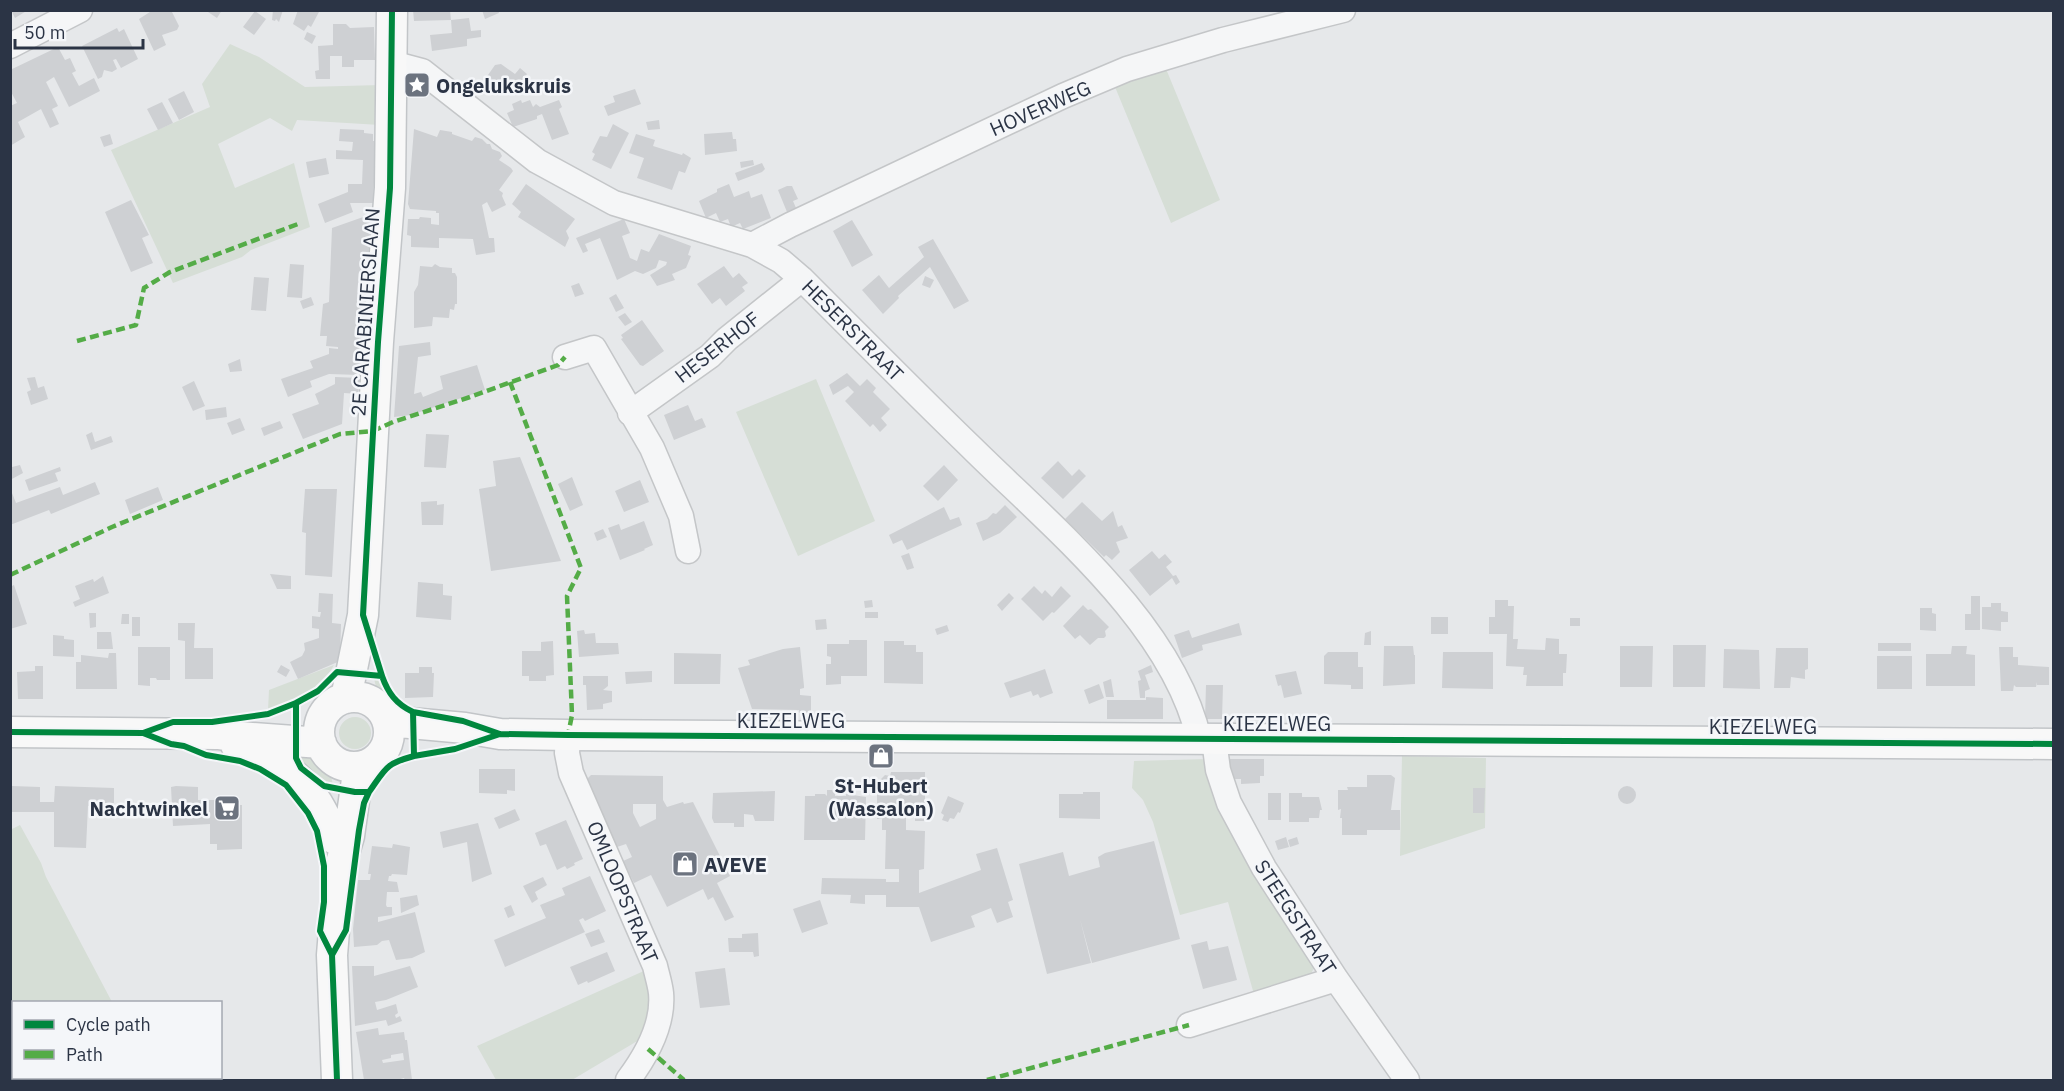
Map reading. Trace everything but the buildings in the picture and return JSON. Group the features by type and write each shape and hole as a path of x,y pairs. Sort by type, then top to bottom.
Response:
{"main road":[{"name":"2E CARABINIERSLAAN","path":"372,717 356,642 363,615 378,342 390,188 392,63 388,11"},
{"name":"KIEZELWEG","path":"372,717 379,758 335,749 331,705 372,717 396,743 461,741 500,734 2054,744"},
{"path":"10,732 218,734 238,728 335,749 357,779 349,836 339,870 332,955 337,1080"},
{"path":"218,734 236,745 269,758 295,775 309,790 321,809 335,839"},
{"path":"335,749 340,776 335,839 339,870"},
{"path":"335,1015 349,1080"}],"street":[{"path":"10,46 80,10"},
{"name":"HOVERWEG","path":"752,245 1063,96 1127,69 1223,40 1343,10"},
{"name":"HESERSTRAAT","path":"392,63 422,71 537,161 614,203 752,245 780,261 802,279 1090,563 1148,631 1181,689 1195,723 1206,739"},
{"name":"HESERHOF","path":"630,413 710,356 727,339 802,279"},
{"path":"565,357 594,348 630,413 649,441 681,516 688,551"},
{"name":"OMLOOPSTRAAT","path":"568,735 567,753 571,773 655,966 661,996 655,1032 648,1049 628,1080"},
{"name":"STEEGSTRAAT","path":"1206,739 1229,803 1264,868 1336,979 1407,1080"},
{"path":"1189,1025 1336,979"}],"shaded area":[{"path":"230,44 259,57 305,87 381,85 380,125 297,120 292,131 270,118 218,144 235,188 294,163 310,227 251,250 242,257 173,283 111,150 210,107 202,84"},
{"path":"1164,64 1220,200 1171,223 1113,82"},
{"path":"816,379 875,521 798,556 736,412"},
{"path":"334,665 322,681 314,687 268,710 269,690"},
{"path":"374,678 380,680 393,700 411,715 390,708 381,700"},
{"path":"355,717 366,722 371,733 366,744 355,749 344,744 339,733 344,722"},
{"path":"299,747 326,765 333,785 323,782 308,771 299,757"},
{"path":"1402,756 1486,758 1485,828 1400,856"},
{"path":"1208,759 1315,966 1310,976 1255,998 1228,902 1180,915 1153,822 1143,800 1132,788 1134,761"},
{"path":"20,825 111,1001 12,1001 11,1067 10,830"},
{"path":"646,970 649,985 649,1034 572,1080 496,1080 477,1046"}],"marked path":[{"path":"77,341 136,325 144,288 170,272 298,224"},
{"path":"10,575 112,527 340,434 373,431 558,365 565,357"},
{"path":"510,382 581,568 567,596 572,715 568,735"},
{"path":"987,1080 1189,1025"},
{"path":"648,1049 684,1080"}],"cycle path":[{"path":"382,676 363,615 378,342 390,188 392,10"},
{"path":"337,672 382,676 393,697 413,712 414,756 387,768 369,792 355,792 324,786 301,768 296,758 296,703 318,691 337,672"},
{"path":"10,732 143,733 173,722 212,722 268,714 296,703"},
{"path":"413,712 463,721 500,734 2054,744"},
{"path":"143,733 206,755 240,761 260,769 286,785 308,813 317,831 324,866 324,902 320,931 332,955 337,1080"},
{"path":"414,756 455,749 500,734"},
{"path":"332,955 346,930 359,830 364,803 369,792"}],"place":[{"name":"Ongelukskruis","path":"417,85"},
{"name":"St-Hubert (Wassalon)","path":"881,756"},
{"name":"Nachtwinkel","path":"227,808"},
{"name":"AVEVE","path":"685,864"}]}
